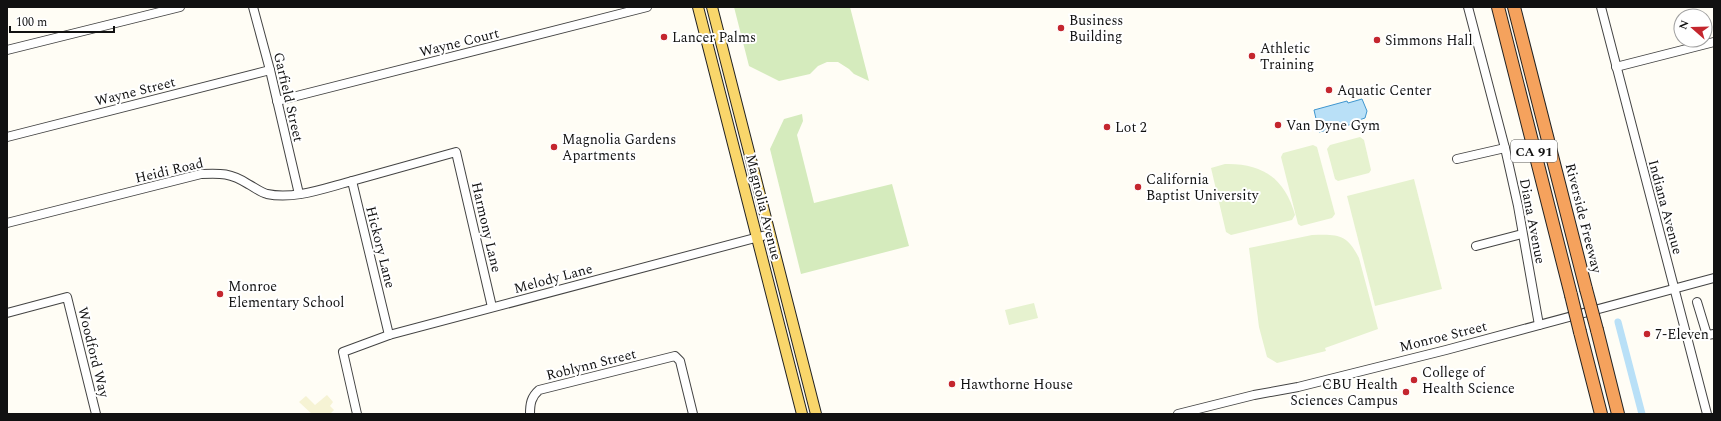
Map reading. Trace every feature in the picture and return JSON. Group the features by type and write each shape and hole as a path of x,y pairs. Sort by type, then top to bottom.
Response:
{"highway":[{"name":"CA 91","path":"1498,7 1601,414"},
{"name":"Riverside Freeway","path":"1514,7 1618,414"}],"main road":[{"name":"Magnolia Avenue","path":"698,7 802,414"},
{"name":"Magnolia Avenue","path":"712,7 816,414"}],"street":[{"path":"7,50 180,7"},
{"name":"Garfield Street","path":"253,7 270,70 299,194"},
{"name":"Wayne Court","path":"277,101 647,7"},
{"name":"Diana Avenue","path":"1468,7 1505,148 1539,325"},
{"name":"Indiana Avenue","path":"1601,7 1707,414"},
{"path":"1616,67 1714,42"},
{"name":"Wayne Street","path":"7,137 270,70"},
{"path":"1457,159 1505,148"},
{"name":"Harmony Lane","path":"352,181 456,152 492,308"},
{"name":"Heidi Road","path":"7,223 201,174 214,173 231,175 266,193 283,195 299,194 352,181"},
{"name":"Hickory Lane","path":"352,181 389,336"},
{"name":"Melody Lane","path":"357,414 343,352 389,336 770,234"},
{"path":"1476,246 1522,234"},
{"name":"Monroe Street","path":"1178,414 1262,393 1298,387 1714,278"},
{"name":"Woodford Way","path":"7,312 67,297 96,414"},
{"path":"1697,302 1711,335"},
{"name":"Roblynn Street","path":"530,414 530,402 533,395 539,390 675,356 680,361 693,414"}],"shaded area":[{"path":"327,395 333,402 330,406 334,410 330,414 312,414 299,402 306,396 315,405"}],"green space":[{"path":"734,7 850,7 869,81 854,74 838,62 827,62 818,66 810,74 779,81 749,66"},
{"path":"802,114 803,121 797,135 814,203 892,184 909,246 801,274 770,149 784,119"},
{"path":"1360,137 1364,140 1371,170 1369,173 1338,181 1335,179 1327,149 1330,145"},
{"path":"1313,145 1317,147 1335,214 1332,218 1301,226 1298,224 1281,157 1283,153"},
{"path":"1225,164 1251,166 1270,176 1278,183 1291,202 1295,215 1292,220 1231,235 1226,232 1211,168"},
{"path":"1414,179 1442,289 1375,306 1347,196"},
{"path":"1312,235 1341,237 1346,240 1355,250 1359,258 1378,329 1325,348 1326,351 1277,363 1267,357 1259,327 1249,248"},
{"path":"1034,303 1038,318 1009,325 1005,310"}],"water":[{"path":"1362,99 1367,111 1365,118 1353,122 1353,124 1319,132 1314,110 1347,101 1348,103"}],"waterway":[{"path":"1618,322 1642,414"}],"place":[{"name":"Business Building","path":"1061,28"},
{"name":"Lancer Palms","path":"664,37"},
{"name":"Simmons Hall","path":"1377,40"},
{"name":"Athletic Training","path":"1252,56"},
{"name":"Aquatic Center","path":"1329,90"},
{"name":"Van Dyne Gym","path":"1278,125"},
{"name":"Lot 2","path":"1107,127"},
{"name":"Magnolia Gardens Apartments","path":"554,147"},
{"name":"California Baptist University","path":"1138,187"},
{"name":"Monroe Elementary School","path":"220,294"},
{"name":"7-Eleven","path":"1647,334"},
{"name":"College of Health Science","path":"1414,380"},
{"name":"Hawthorne House","path":"952,384"},
{"name":"CBU Health Sciences Campus","path":"1406,392"}]}
